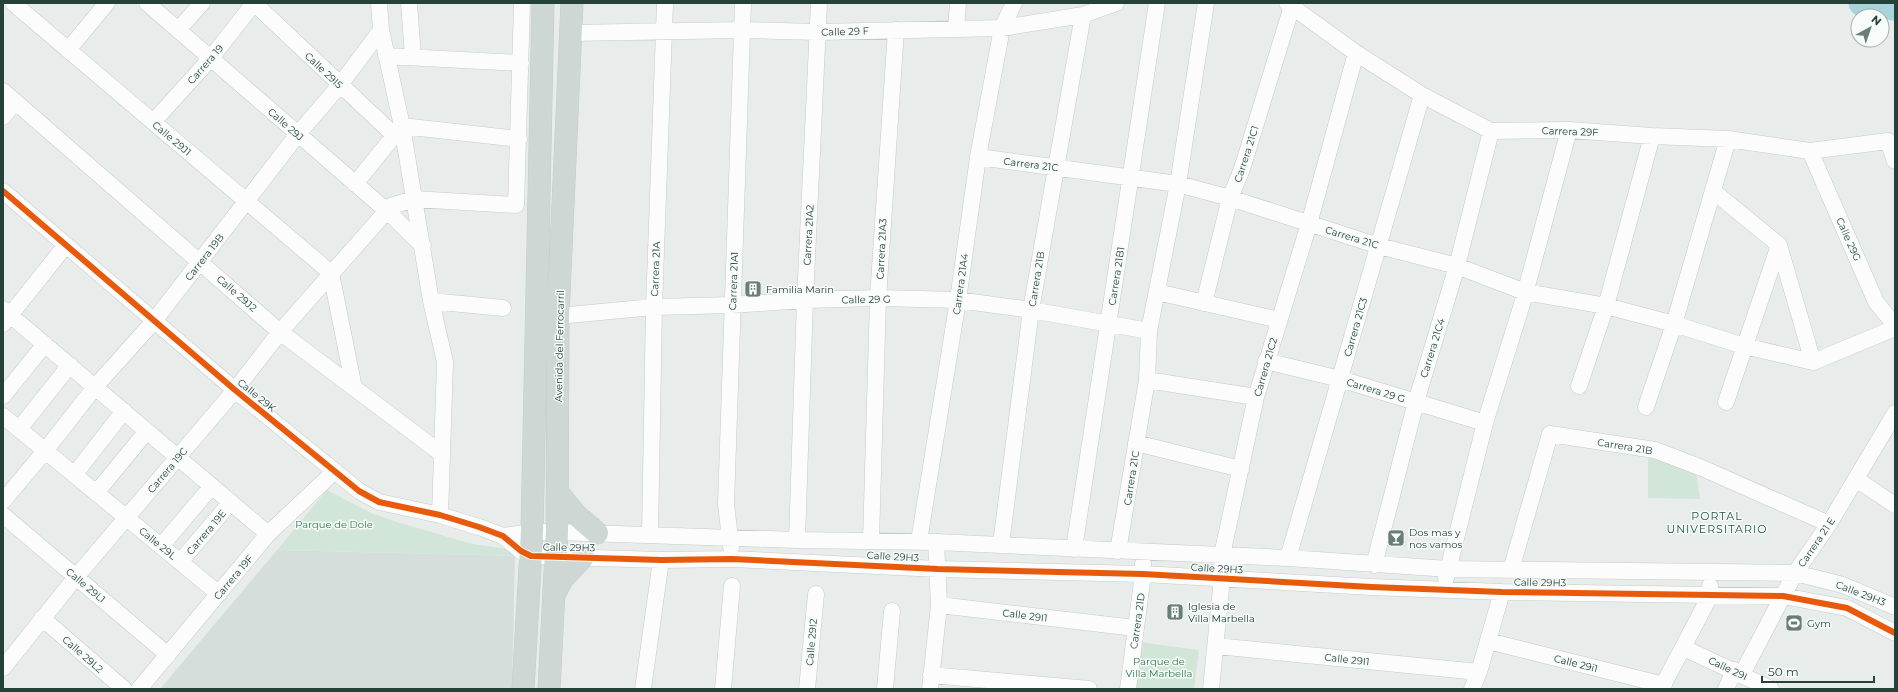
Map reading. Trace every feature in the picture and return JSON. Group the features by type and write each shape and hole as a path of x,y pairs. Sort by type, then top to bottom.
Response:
{"main road":[{"path":"523,689 532,532 543,3"},
{"name":"Avenida del Ferrocarril","path":"549,689 558,493 558,316 572,33 572,3"},
{"path":"558,493 575,514 597,533"},
{"path":"554,596 562,579 583,557"}],"street":[{"name":"Calle 29J1","path":"13,3 332,273"},
{"path":"68,50 107,3"},
{"name":"Calle 29J","path":"147,3 387,211 423,246"},
{"path":"178,30 202,3"},
{"name":"Carrera 19","path":"153,122 211,58 254,3"},
{"name":"Calle 29I5","path":"254,3 340,85 398,130"},
{"path":"379,3 381,30 398,130 414,199 431,301 445,362 440,514"},
{"path":"408,3 413,57"},
{"path":"398,130 519,140 522,3"},
{"name":"Carrera 21A","path":"650,535 654,307 665,3"},
{"name":"Carrera 21A1","path":"732,559 726,504 743,3"},
{"name":"Carrera 21A2","path":"797,540 804,300 819,3"},
{"path":"956,29 958,3"},
{"name":"Carrera 21A4","path":"919,541 958,300 978,157 1002,28 1014,3"},
{"name":"Carrera 21B1","path":"1074,549 1157,3"},
{"name":"Carrera 21C","path":"1118,551 1147,380 1149,331 1178,184 1206,3"},
{"name":"Calle 29 F","path":"572,33 665,30 818,32 1002,28 1083,15 1108,4"},
{"name":"Carrera 29F","path":"1290,4 1356,53 1422,95 1491,131 1569,130 1652,136 1728,139 1810,151 1888,141 1895,161"},
{"name":"Carrera 21C1","path":"1204,303 1230,198 1242,169 1290,4"},
{"name":"Carrera 21B","path":"1001,544 1031,310 1083,15"},
{"name":"Carrera 19B","path":"3,501 46,451 95,387 154,320 298,134 340,85 381,30"},
{"name":"Carrera 21A3","path":"871,541 878,298 896,30"},
{"name":"Carrera 21C2","path":"1211,689 1222,578 1222,555 1256,397 1309,224 1356,53"},
{"path":"386,56 521,63"},
{"name":"Calle 29J2","path":"3,91 201,261 280,332 442,454"},
{"name":"Carrera 21C3","path":"1288,558 1422,95"},
{"path":"3,117 15,102"},
{"path":"356,184 398,130"},
{"path":"1443,590 1486,423 1525,292 1569,130"},
{"name":"Carrera 21C4","path":"1374,565 1416,402 1457,266 1491,131"},
{"path":"1579,386 1606,306 1652,136"},
{"path":"1646,407 1674,324 1728,139"},
{"name":"Carrera 19C","path":"3,668 76,577 235,390 280,332 387,211 396,203 414,199 516,205 519,140"},
{"name":"Calle 29G","path":"1810,151 1876,302 1889,318 1895,322"},
{"name":"Carrera 21C","path":"978,157 1178,184 1230,198 1379,246 1457,266 1525,292"},
{"name":"Calle 29K","path":"3,191 235,390 359,491 379,502 440,514 503,536 521,551 531,556"},
{"path":"1713,191 1779,245 1813,362"},
{"path":"66,245 5,316 70,365 268,534"},
{"path":"1726,402 1779,245"},
{"path":"332,273 354,388"},
{"path":"1157,292 1279,320"},
{"path":"1525,292 1606,306 1674,324 1744,346 1813,362 1895,328"},
{"name":"Calle 29 G","path":"558,316 654,307 732,305 804,300 878,298 958,300 1031,310 1149,331"},
{"path":"431,301 503,308"},
{"path":"3,396 44,344"},
{"name":"Carrera 29 G","path":"1266,361 1340,379 1486,423"},
{"path":"19,429 70,365"},
{"path":"1147,380 1256,397"},
{"path":"74,475 124,411"},
{"name":"Carrera 21 E","path":"1726,689 1738,672 1795,573 1829,524 1895,413"},
{"name":"Calle 29L","path":"3,416 219,594"},
{"path":"96,493 147,430"},
{"name":"Carrera 21B","path":"1511,570 1550,434 1655,450 1702,468 1829,524"},
{"path":"1136,443 1241,469"},
{"name":"Carrera 19F","path":"139,689 268,534 335,472"},
{"path":"1856,479 1895,505"},
{"path":"161,546 212,486"},
{"name":"Carrera 19E","path":"180,562 231,502"},
{"name":"Calle 29L1","path":"3,516 168,654"},
{"name":"Calle 29H3","path":"532,532 797,540 919,541 1001,544 1074,549 1288,558 1449,569 1795,573 1843,585 1895,607"},
{"name":"Calle 29K","path":"503,536 532,532"},
{"path":"936,542 939,605 931,682 1090,689"},
{"name":"Carrera 21D","path":"1128,689 1143,574 1142,552"},
{"name":"Calle 29H3","path":"531,556 661,560 732,559 938,568 1143,574 1371,587 1502,592 1783,596 1847,608 1895,633"},
{"path":"643,689 661,560"},
{"path":"1663,687 1711,594 1710,572"},
{"path":"722,689 732,586"},
{"path":"1472,689 1479,672 1502,592"},
{"name":"Calle 29I2","path":"807,689 816,594"},
{"name":"Calle 29I1","path":"939,605 1135,628"},
{"path":"885,689 892,611"},
{"name":"Calle 29L2","path":"42,618 124,689"},
{"name":"Calle 29i1","path":"1488,641 1663,687"},
{"name":"Calle 29I1","path":"1216,646 1479,672"},
{"name":"Calle 29I","path":"1684,648 1738,672 1771,689"}],"shaded area":[{"path":"277,550 515,556 512,689 160,689"}],"green space":[{"path":"1648,457 1696,472 1700,499 1648,498"},
{"name":"Parque de Dole","path":"327,490 371,513 472,544 516,550 515,556 277,550"},
{"name":"Parque de Villa Marbella","path":"1139,642 1199,650 1194,689 1135,689"}],"waterway":[{"path":"1862,3 1895,7"}],"cycle path":[{"path":"3,191 235,390 359,491 379,502 440,515 503,536 521,551 531,556 661,560 732,559 938,569 1143,574 1371,587 1502,592 1783,596 1847,608 1895,633"}],"place":[{"name":"Familia Marin","path":"753,289"},
{"name":"Dos mas y nos vamos","path":"1396,538"},
{"name":"Iglesia de Villa Marbella","path":"1175,612"},
{"name":"Gym","path":"1794,623"}],"district":[{"name":"PORTAL UNIVERSITARIO","path":"1717,522"}]}
